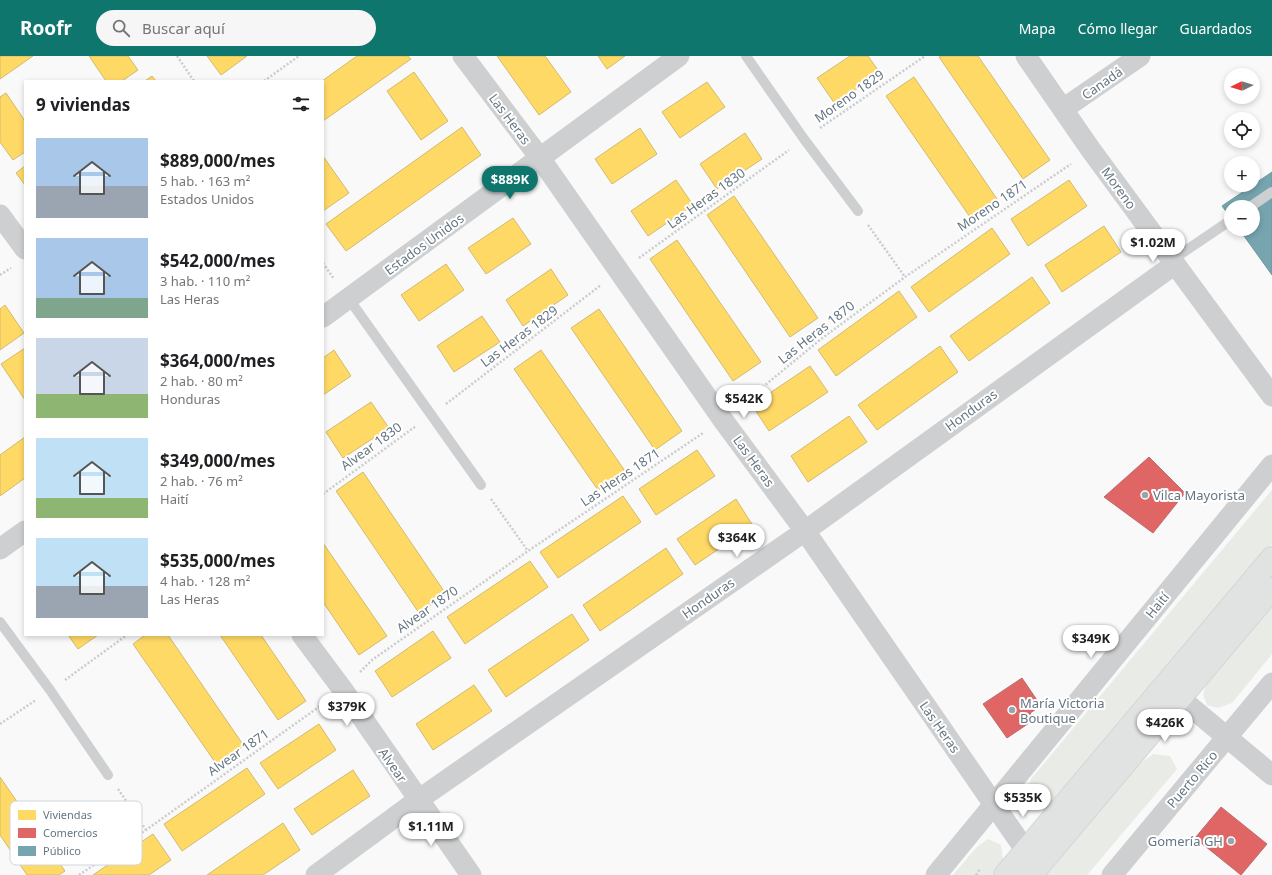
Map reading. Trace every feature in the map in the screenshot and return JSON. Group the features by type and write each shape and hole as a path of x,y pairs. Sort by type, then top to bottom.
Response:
{"main road":[{"path":"1005,875 1272,558"},
{"path":"1031,875 1272,589"}],"street":[{"name":"Las Heras","path":"463,56 540,158 723,420 805,531 1026,851"},
{"name":"Estados Unidos","path":"324,316 679,56"},
{"name":"Moreno","path":"1026,56 1091,150 1272,396"},
{"name":"Canadá","path":"1063,109 1140,56"},
{"path":"0,214 24,248"},
{"name":"Honduras","path":"316,875 418,800 805,531 1173,262"},
{"name":"Haití","path":"936,875 1272,465"},
{"path":"0,549 24,532"},
{"name":"Alvear","path":"303,636 471,875"},
{"name":"Puerto Rico","path":"1112,875 1272,683"},
{"path":"1180,698 1272,775"}],"lane":[{"path":"746,56 804,139 858,211"},
{"path":"1260,200 1272,192"},
{"path":"1173,262 1224,225"},
{"path":"349,299 481,484"},
{"path":"0,622 50,690 108,775"}],"path":[{"path":"177,56 193,80"},
{"path":"265,80 299,56"},
{"name":"Moreno 1829","path":"804,139 925,56"},
{"name":"Las Heras 1830","path":"619,272 804,139"},
{"name":"Moreno 1871","path":"905,277 1091,150"},
{"path":"858,211 905,277"},
{"name":"Las Heras 1829","path":"431,415 619,272"},
{"name":"Las Heras 1870","path":"723,420 821,339 905,277"},
{"name":"Alvear 1830","path":"324,493 431,415"},
{"name":"Las Heras 1871","path":"528,551 723,420"},
{"path":"481,484 528,551"},
{"name":"Alvear 1870","path":"342,690 372,660 528,551"},
{"path":"0,724 126,636"},
{"name":"Alvear 1871","path":"142,833 342,690"},
{"path":"108,775 126,801"},
{"path":"142,824 146,830"},
{"name":"Alvear 1871","path":"80,875 95,865"}],"shaded area":[{"path":"1272,490 1272,544 1060,799 1047,808 1034,805 1027,793 1031,779"},
{"path":"1272,605 1272,654 1232,703 1218,708 1207,705 1203,695 1207,681"},
{"path":"1153,754 1170,756 1177,769 1087,875 1042,875 1127,774"},
{"path":"988,839 1001,845 1003,859 995,875 953,875 976,848"}],"building: Viviendas":[{"path":"0,56 33,56 0,79"},
{"path":"89,56 128,56 138,70 123,80 105,80"},
{"path":"207,56 247,56 221,75"},
{"path":"357,56 408,56 411,59 324,120 323,80"},
{"path":"497,56 545,56 571,92 539,115"},
{"path":"598,56 625,56 607,69"},
{"path":"850,56 868,56 880,73 835,104 817,78"},
{"path":"978,56 1050,160 1023,179 939,57"},
{"path":"414,72 448,121 421,140 387,91"},
{"path":"152,76 155,80 146,80"},
{"path":"914,77 997,199 970,217 886,96"},
{"path":"707,82 725,107 680,138 662,112"},
{"path":"6,93 24,120 24,153 13,160 0,142 0,97"},
{"path":"462,127 481,155 346,251 326,224"},
{"path":"640,128 657,154 612,184 595,159"},
{"path":"745,133 762,159 717,189 700,164"},
{"path":"324,157 349,193 324,210"},
{"path":"24,167 24,184 16,173"},
{"path":"676,180 693,205 648,236 631,211"},
{"path":"1069,180 1087,206 1028,246 1011,219"},
{"path":"734,196 818,318 790,337 707,215"},
{"path":"513,218 531,244 486,274 468,248"},
{"path":"1104,226 1121,252 1062,292 1045,265"},
{"path":"992,228 1010,254 929,312 911,287"},
{"path":"677,240 761,362 733,381 650,259"},
{"path":"446,264 464,290 419,321 401,295"},
{"path":"551,269 568,295 523,326 506,300"},
{"path":"1032,277 1050,303 969,361 950,336"},
{"path":"899,291 917,317 836,376 818,350"},
{"path":"5,305 24,333 0,350 0,309"},
{"path":"599,309 682,431 655,450 571,328"},
{"path":"482,316 500,342 454,372 437,346"},
{"path":"940,346 958,372 877,430 858,405"},
{"path":"24,349 24,398 1,364"},
{"path":"334,350 351,376 324,394 324,357"},
{"path":"541,350 625,471 598,490 514,369"},
{"path":"810,366 828,392 769,431 752,405"},
{"path":"371,402 389,428 343,458 326,432"},
{"path":"849,416 867,442 808,482 791,456"},
{"path":"24,438 24,479 0,496 0,455"},
{"path":"697,450 715,476 656,515 639,489"},
{"path":"363,472 446,594 419,613 336,491"},
{"path":"623,496 641,522 558,578 540,552"},
{"path":"736,499 753,526 695,565 677,539"},
{"path":"324,544 387,636 359,655 324,603"},
{"path":"666,548 683,574 600,631 583,605"},
{"path":"530,561 548,587 465,644 447,617"},
{"path":"572,614 589,640 506,697 488,670"},
{"path":"433,631 451,658 392,697 375,671"},
{"path":"69,636 97,636 78,649"},
{"path":"144,636 169,636 244,746 217,765 133,644"},
{"path":"221,636 262,636 306,701 278,720"},
{"path":"474,685 492,711 433,750 416,724"},
{"path":"319,724 336,750 278,789 260,763"},
{"path":"247,768 265,794 182,851 164,824"},
{"path":"353,770 370,796 312,835 294,809"},
{"path":"0,777 17,801 10,801 10,850 0,835"},
{"path":"283,823 300,850 263,875 207,875"},
{"path":"153,834 171,860 149,875 93,875 108,865 142,865 142,842"},
{"path":"20,865 61,865 65,871 59,875 27,875"}],"building: Comercios":[{"name":"Vilca Mayorista","path":"1149,457 1185,493 1153,533 1104,497"},
{"name":"María Victoria Boutique","path":"1022,678 1041,706 1030,713 1035,719 1007,738 983,704"},
{"name":"Gomería GH","path":"1221,807 1267,844 1241,875 1195,838"}],"building: Público":[{"path":"1272,172 1272,275 1244,236 1260,236 1260,200 1231,200 1243,192 1260,192 1260,180"}],"place":[{"name":"Vilca Mayorista","path":"1145,495"},
{"name":"María Victoria Boutique","path":"1012,710"},
{"name":"Gomería GH","path":"1231,841"}]}
